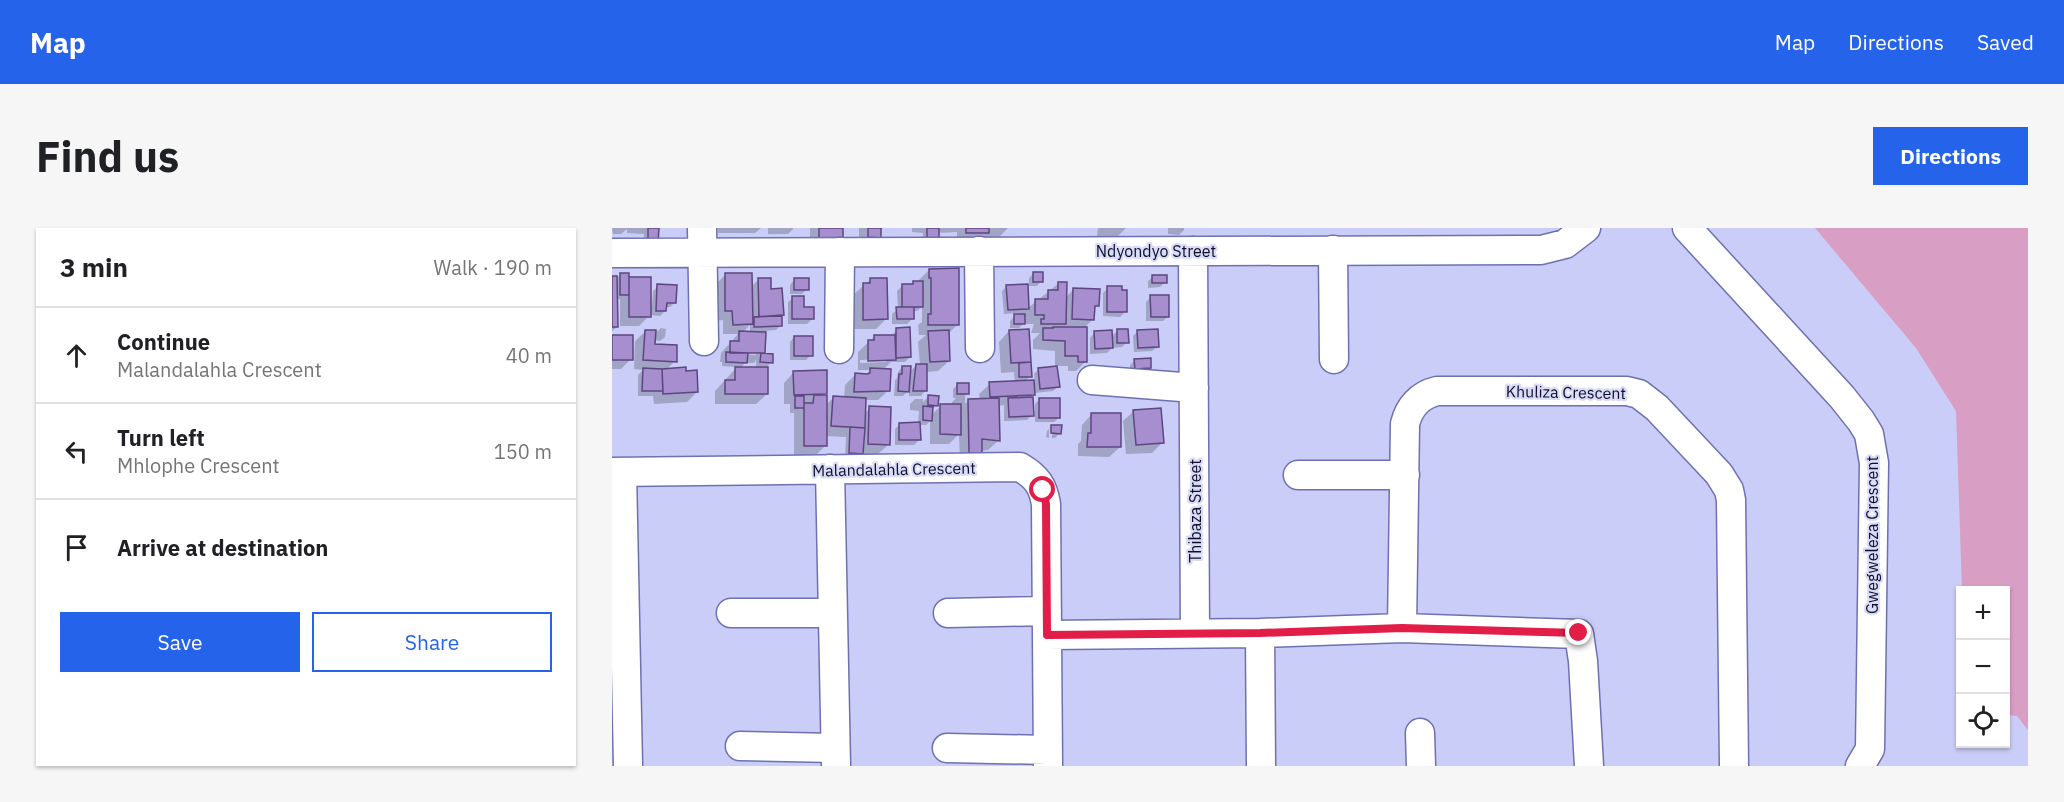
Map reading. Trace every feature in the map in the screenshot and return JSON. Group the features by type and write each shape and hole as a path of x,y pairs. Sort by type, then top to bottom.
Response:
{"street":[{"name":"Ndyondyo Street","path":"612,253 702,240 840,252 979,251 1199,243 1333,250 1541,250 1565,244 1586,228"},
{"name":"Gwegweleza Crescent","path":"1687,228 1842,397 1869,434 1874,463 1870,749 1860,766"},
{"path":"702,240 704,341"},
{"name":"Thibaza Street","path":"1195,633 1194,388 1199,243"},
{"path":"1333,250 1334,359"},
{"path":"979,251 980,348"},
{"path":"839,350 840,252"},
{"path":"1092,380 1194,388"},
{"name":"Khuliza Crescent","path":"1402,628 1405,424 1416,402 1429,393 1437,391 1627,391 1639,394 1657,408 1719,474 1731,500 1734,766"},
{"name":"Malandalahla Crescent","path":"617,472 1020,467 1030,473 1037,479 1043,490 1046,504 1048,758 947,748"},
{"path":"740,746 836,757 830,469"},
{"path":"617,472 622,754"},
{"path":"1298,475 1405,475"},
{"path":"731,612 833,613"},
{"path":"948,613 1047,623 1195,633 1402,628 1579,633 1583,661 1588,766"},
{"path":"1260,633 1261,766"},
{"path":"1420,733 1421,766"}],"shaded area":[{"path":"1815,228 2028,228 2028,730 2017,716 2010,715 2010,586 1962,586 1956,411 1916,348"}],"building":[{"path":"648,228 659,228 658,243 648,242"},
{"path":"819,228 843,228 843,241 819,240"},
{"path":"868,228 881,228 881,238 868,237"},
{"path":"927,228 939,228 939,241 927,241"},
{"path":"966,228 989,228 989,233 966,233"},
{"path":"959,268 959,325 928,325 928,314 931,314 929,269"},
{"path":"1033,272 1043,272 1043,282 1033,282"},
{"path":"620,273 629,273 629,295 620,295"},
{"path":"725,273 752,273 753,324 733,325 732,311 725,311"},
{"path":"1152,275 1167,275 1167,283 1152,283"},
{"path":"612,276 617,276 618,327 612,327"},
{"path":"629,277 651,277 651,317 629,317"},
{"path":"758,278 771,278 771,289 782,288 784,315 759,317"},
{"path":"794,278 809,278 809,290 794,290"},
{"path":"870,278 887,278 888,319 863,320 863,283 870,283"},
{"path":"913,281 923,281 923,307 902,307 902,284 913,284"},
{"path":"1058,282 1067,282 1066,324 1041,324 1044,315 1035,315 1035,299 1048,299 1048,290 1058,290"},
{"path":"657,284 677,285 676,303 667,303 666,311 656,311"},
{"path":"1028,284 1029,309 1008,310 1006,285"},
{"path":"1107,286 1122,286 1122,290 1127,290 1127,312 1107,312"},
{"path":"1073,288 1100,289 1099,306 1095,306 1094,320 1072,319"},
{"path":"1150,295 1169,295 1169,317 1151,317"},
{"path":"792,296 804,296 804,307 814,307 814,319 792,319"},
{"path":"896,307 914,307 914,319 897,319"},
{"path":"1014,314 1025,314 1025,324 1014,324"},
{"path":"782,315 782,326 754,327 754,317"},
{"path":"910,327 911,357 896,358 896,328"},
{"path":"1087,327 1087,362 1078,362 1078,356 1065,356 1065,341 1043,340 1043,328"},
{"path":"1029,329 1031,362 1011,363 1009,330"},
{"path":"1117,329 1128,329 1129,343 1117,343"},
{"path":"1158,329 1159,347 1138,348 1137,330"},
{"path":"645,330 656,330 655,344 677,345 677,362 643,360"},
{"path":"949,330 950,361 930,362 928,331"},
{"path":"1112,330 1113,348 1095,349 1094,331"},
{"path":"739,331 766,332 765,353 730,353 730,341 739,341"},
{"path":"612,335 633,335 633,360 612,360"},
{"path":"874,335 895,335 896,360 868,361 868,340 874,340"},
{"path":"794,336 813,336 813,356 794,356"},
{"path":"726,352 748,353 747,363 726,362"},
{"path":"761,353 773,354 773,363 760,362"},
{"path":"1151,358 1151,368 1135,369 1134,359"},
{"path":"1031,362 1032,377 1019,377 1019,363"},
{"path":"916,364 927,364 927,391 913,391"},
{"path":"902,366 911,366 909,392 898,391"},
{"path":"1057,366 1060,387 1040,389 1038,368"},
{"path":"686,367 686,371 697,370 698,392 663,394 662,369"},
{"path":"735,367 768,367 768,394 725,394 725,380 735,380"},
{"path":"643,368 662,369 663,391 642,391"},
{"path":"870,368 891,369 890,391 854,392 855,373 870,373"},
{"path":"827,370 827,394 794,395 793,371"},
{"path":"1034,380 1035,395 990,397 989,382"},
{"path":"957,383 969,383 969,394 957,394"},
{"path":"814,395 827,395 827,446 804,446 804,403 813,403"},
{"path":"928,395 939,396 938,406 928,405"},
{"path":"795,396 804,396 804,408 795,408"},
{"path":"833,396 866,398 865,428 831,426"},
{"path":"1033,397 1034,416 1009,417 1008,398"},
{"path":"999,398 1000,441 982,439 982,453 969,453 968,399"},
{"path":"1039,398 1060,398 1060,418 1039,418"},
{"path":"940,404 961,404 961,435 940,434"},
{"path":"869,406 891,407 890,445 868,444"},
{"path":"923,406 933,407 932,421 923,420"},
{"path":"1161,408 1164,443 1136,445 1133,410"},
{"path":"1091,413 1121,413 1121,447 1087,447 1088,433 1091,433"},
{"path":"920,422 921,440 899,440 899,423"},
{"path":"1051,425 1062,425 1061,434 1051,433"},
{"path":"850,427 865,428 863,454 849,453"}],"route":[{"path":"1043,490 1046,504 1047,635 1260,633 1402,628 1579,633"}]}
